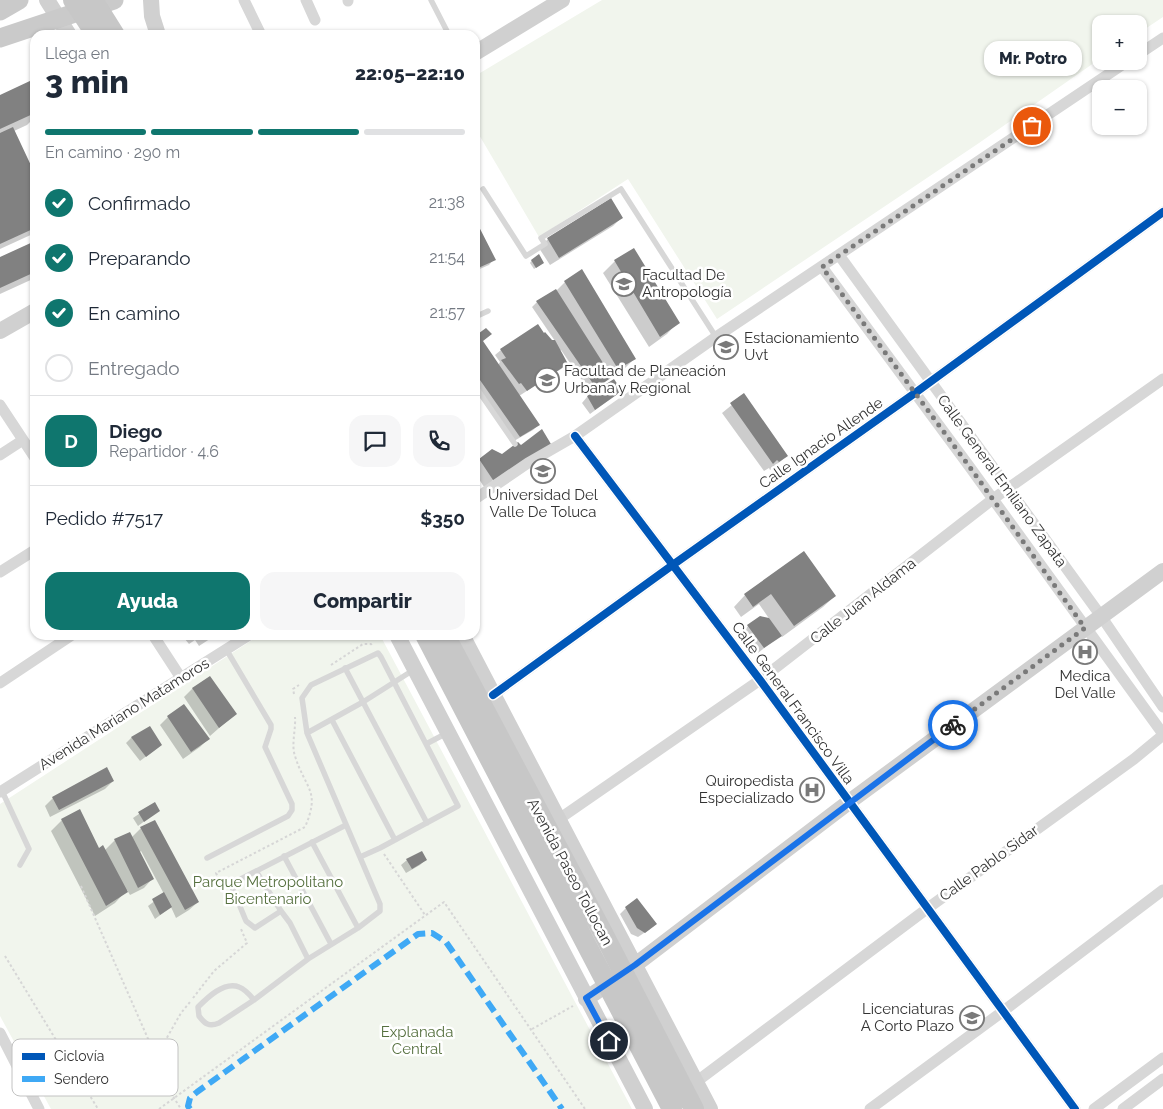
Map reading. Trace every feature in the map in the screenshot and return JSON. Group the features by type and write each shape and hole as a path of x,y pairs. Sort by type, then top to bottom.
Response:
{"highway":[{"path":"104,0 113,30"},
{"path":"68,10 90,30"},
{"name":"Avenida Paseo Tollocan","path":"428,640 543,823 672,1109"},
{"name":"Avenida Paseo Tollocan","path":"448,640 694,1109"}],"main road":[{"path":"0,11 19,0"},
{"path":"47,0 68,10"},
{"path":"0,38 68,10 104,0"},
{"path":"151,0 152,16 156,30"},
{"path":"480,50 562,0"},
{"path":"68,10 69,30"},
{"path":"0,331 30,314"},
{"path":"586,998 635,965 849,802 1163,571"},
{"path":"400,640 645,1109"},
{"name":"Avenida Paseo Tollocan","path":"465,640 493,695 543,823 614,924 710,1109"},
{"path":"561,951 581,960 590,957 604,947 614,924"}],"street":[{"path":"244,0 258,30"},
{"path":"306,0 314,20"},
{"path":"1147,49 1163,38"},
{"path":"480,495 527,462 575,436 716,337 1115,70"},
{"name":"Calle Ignacio Allende","path":"493,695 916,393 1163,212"},
{"name":"Calle General Emiliano Zapata","path":"839,255 1101,616 1163,708"},
{"name":"Calle General Emiliano Zapata","path":"822,267 916,393 1163,735"},
{"name":"Calle Juan Aldama","path":"543,823 760,680 993,499 1163,378"},
{"path":"0,406 30,448 0,455"},
{"name":"Calle General Francisco Villa","path":"575,436 674,564 1075,1109"},
{"path":"0,572 30,553"},
{"path":"0,683 64,640"},
{"path":"156,640 181,678"},
{"name":"Avenida Mariano Matamoros","path":"1,792 241,640"},
{"name":"Calle Pablo Sidar","path":"696,1082 928,908 1134,759 1163,735"},
{"path":"870,1109 1163,890"},
{"path":"0,1033 12,1056"},
{"path":"1094,1109 1163,1058"},
{"path":"1123,1109 1163,1079"},
{"path":"32,1096 39,1109"}],"lane":[{"path":"432,0 447,30"},
{"path":"483,188 526,256 545,244 542,238 621,189 716,337"},
{"path":"480,315 488,311"},
{"path":"480,393 515,444"},
{"path":"207,858 288,816 292,808 292,804 265,747 271,725 226,649"},
{"path":"254,1000 246,991 238,986 229,986 208,997 198,1007 198,1016 205,1024 213,1026 219,1023 254,1000 331,944 378,914 380,908 360,857 307,733 302,698 306,690 312,685 378,653 458,806 360,857"},
{"path":"345,668 427,823"},
{"path":"307,733 363,702 415,669"},
{"path":"332,720 395,840"},
{"path":"426,744 448,733"},
{"path":"1,792 29,849 20,865"},
{"path":"281,911 255,928 246,921 232,887 235,882 346,825"},
{"path":"312,842 358,928"},
{"path":"284,856 331,944"},
{"path":"256,871 290,923 308,960"}],"path":[{"path":"380,848 426,916"},
{"path":"81,886 148,1039"},
{"path":"178,1095 444,902 586,1109"},
{"path":"5,956 55,1039"},
{"path":"532,1028 586,998"},
{"path":"90,1096 98,1109"},
{"path":"159,1109 177,1096"},
{"path":"174,1098 181,1109"}],"green space":[{"path":"602,0 1163,0 1163,17 1147,28 1147,15 1092,15 1092,64 979,143 717,319 628,179 539,237 480,137 480,73"},
{"name":"Parque Metropolitano Bicentenario","path":"252,640 383,640 632,1109 51,1109 44,1096 178,1096 178,1039 13,1039 0,1016 0,804"}],"building":[{"path":"30,81 30,115 0,129 0,95"},
{"path":"13,127 30,163 30,230 0,244 0,133"},
{"path":"611,198 623,218 559,258 547,238"},
{"path":"480,229 496,260 480,267"},
{"path":"30,243 30,274 0,288 0,257"},
{"path":"634,248 680,323 660,337 614,260"},
{"path":"539,254 544,263 536,268 531,260"},
{"path":"582,269 636,359 618,369 564,281"},
{"path":"556,289 612,377 596,388 536,301"},
{"path":"538,324 544,333 552,340 555,340 568,364 527,391 521,383 519,384 501,360 506,358 500,349"},
{"path":"486,328 492,334 483,341 540,425 520,437 480,380 480,332"},
{"path":"614,379 622,391 595,410 587,396"},
{"path":"744,393 788,456 779,462 777,460 773,464 730,403"},
{"path":"542,429 551,444 495,483 480,458 492,449 502,454 518,442 521,445"},
{"path":"804,551 836,596 794,626 771,594 753,607 744,594"},
{"path":"760,616 769,618 782,636 764,648 747,625"},
{"path":"210,676 237,714 219,728 192,688"},
{"path":"184,704 210,739 191,752 167,716"},
{"path":"150,726 162,745 146,757 131,737"},
{"path":"107,767 114,781 59,810 52,797"},
{"path":"155,802 160,811 144,822 138,812"},
{"path":"80,809 99,848 103,845 128,892 106,906 61,819"},
{"path":"155,820 199,902 185,910 140,827"},
{"path":"130,832 154,879 138,888 114,839"},
{"path":"422,851 427,860 412,869 406,859"},
{"path":"164,892 172,907 160,915 152,899"},
{"path":"637,898 657,924 645,933 637,928 625,907"}],"marked path":[{"path":"190,1109 188,1106 190,1098 197,1092 418,934 432,933 446,942 562,1109"}],"cycle path":[{"path":"493,695 915,393 1163,212"},
{"path":"575,436 760,680 1075,1109"}],"way so far":[{"path":"953,725 1085,628 969,466 822,267 1032,126"}],"place":[{"name":"Mr. Potro","path":"1032,126"},
{"name":"Facultad De Antropología","path":"624,284"},
{"name":"Estacionamiento Uvt","path":"726,347"},
{"name":"Facultad de Planeación Urbana y Regional","path":"547,380"},
{"name":"Universidad Del Valle De Toluca","path":"543,471"},
{"name":"Medica Del Valle","path":"1085,652"},
{"name":"Quiropedista Especializado","path":"812,790"},
{"name":"Licenciaturas A Corto Plazo","path":"972,1018"}],"route":[{"path":"609,1041 586,998 635,965 953,725"}],"park label":[{"name":"Explanada Central","path":"417,1040"}]}
